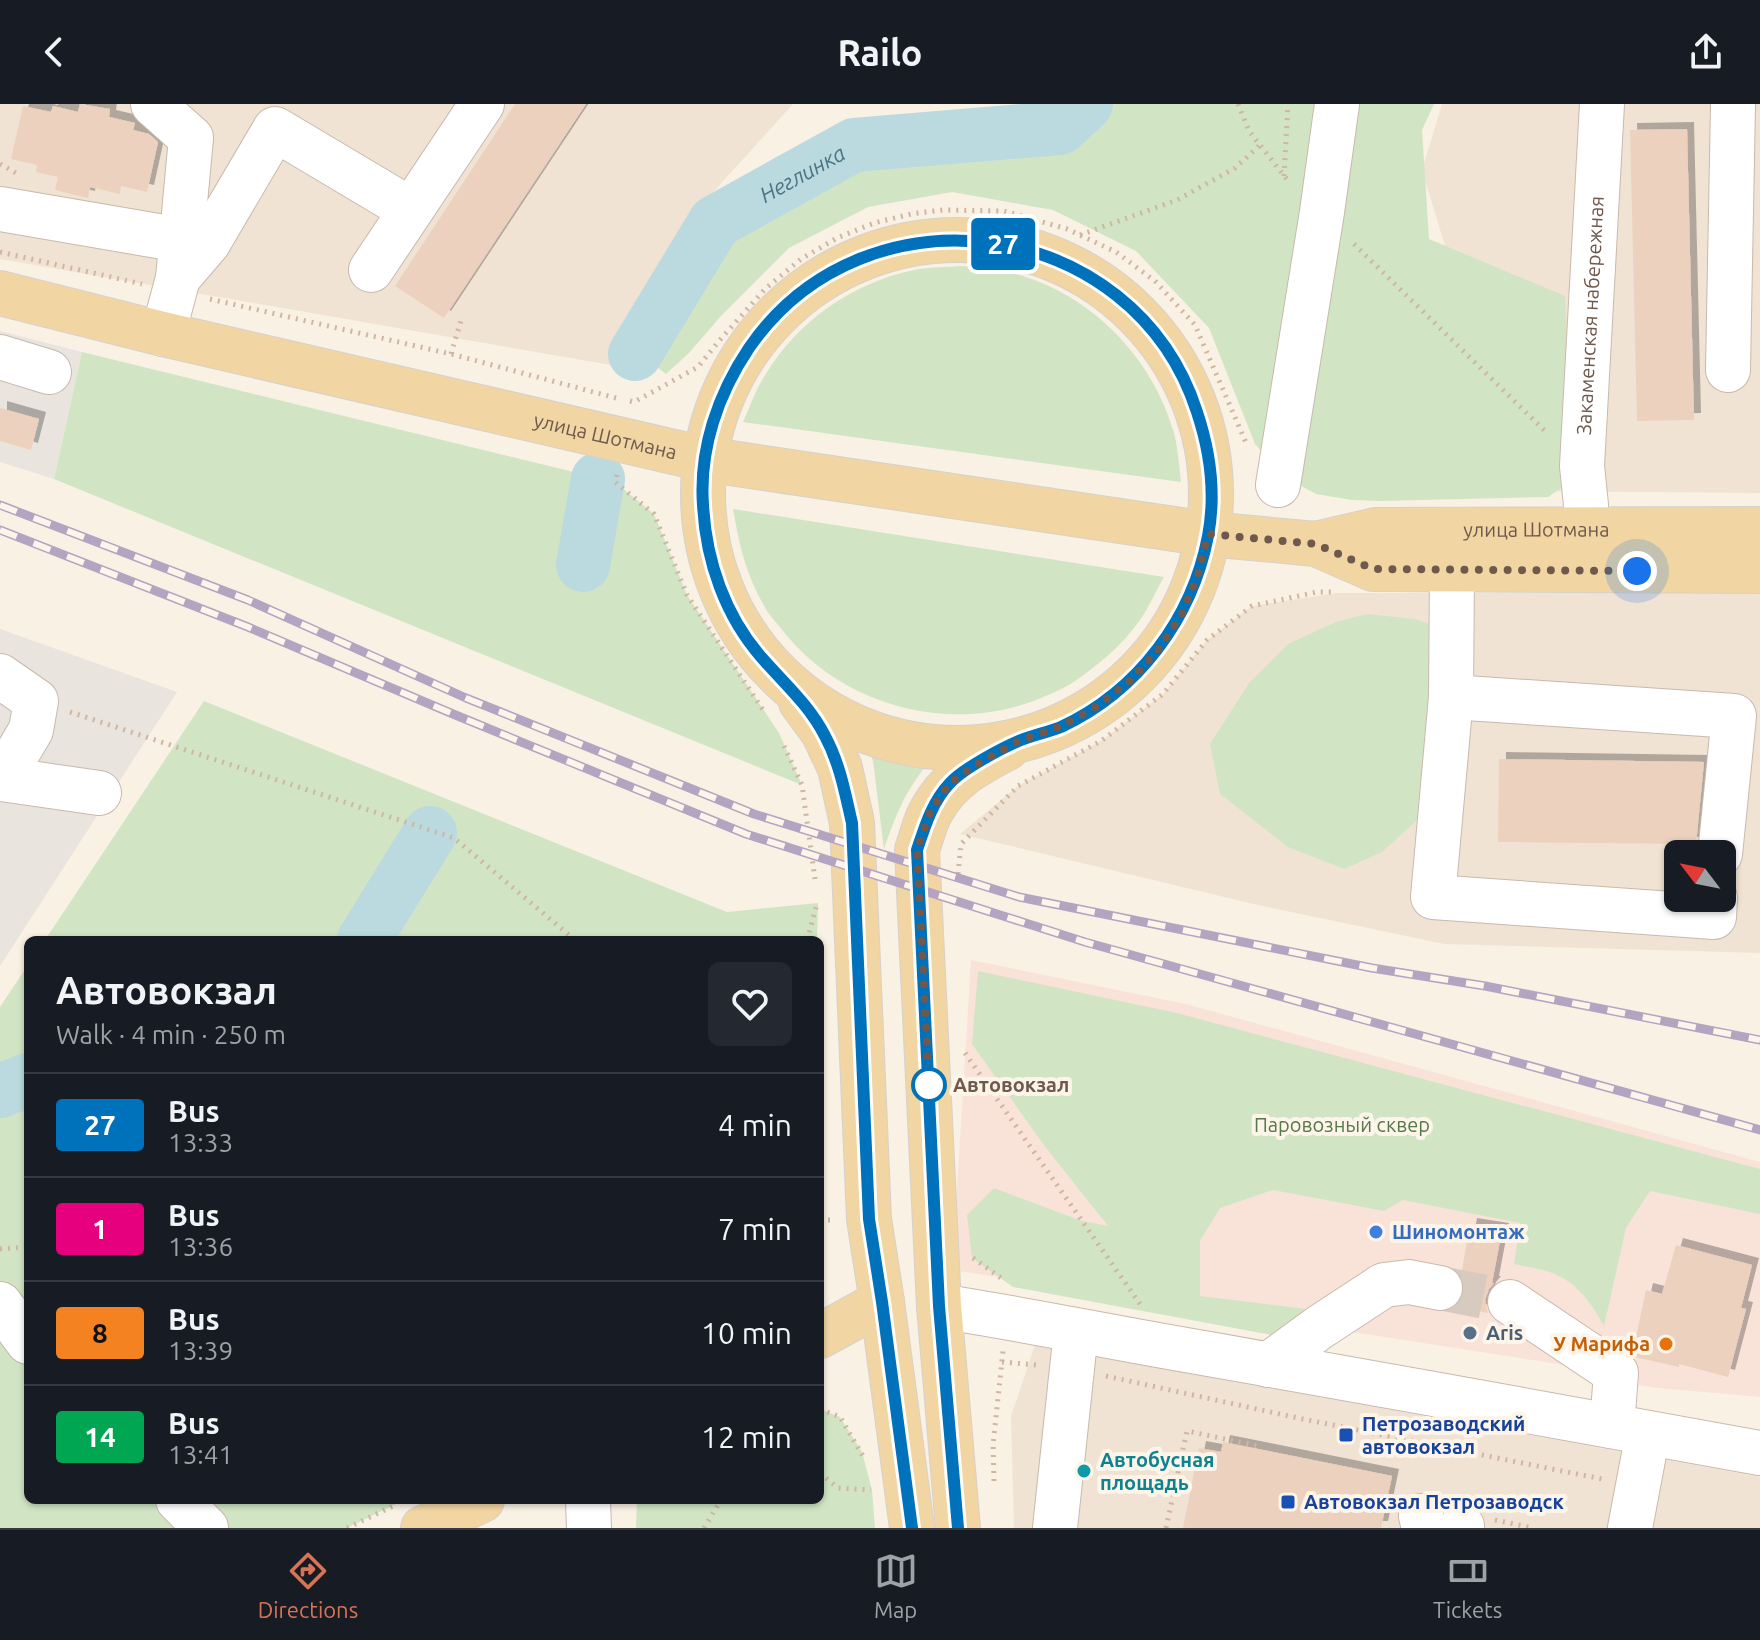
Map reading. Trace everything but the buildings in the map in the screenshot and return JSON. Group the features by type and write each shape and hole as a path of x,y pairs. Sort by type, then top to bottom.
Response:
{"main road":[{"path":"780,704 818,708 849,725 915,746 950,749 985,747 1019,741 1059,727 1096,707 1130,681 1158,650 1182,614 1198,575 1208,534 1210,467 1204,434 1180,371 1163,343 1116,295 1089,276 1048,256 995,242 961,239 928,241 863,257 804,290 757,337 737,365 722,395 704,459 702,502 707,543 718,584 737,622 761,657 780,704 823,732 840,768 852,823 869,1219 912,1528"},
{"name":"улица Шотмана","path":"0,293 163,334 704,459 1208,534 1316,544 1373,569 1760,571"},
{"name":"улица Шотмана","path":"1316,544 1376,530 1760,529"},
{"path":"958,1528 939,1306 917,850 931,810 950,783 1019,741"},
{"path":"824,1334 882,1302 939,1306"},
{"path":"423,1528 474,1504"}],"street":[{"path":"153,104 191,138 177,270 163,334"},
{"path":"371,270 482,104"},
{"path":"1278,485 1337,104"},
{"name":"Закаменская набережная","path":"1585,529 1582,466 1602,104"},
{"path":"1728,370 1733,104"},
{"path":"177,270 208,243 275,129 411,210"},
{"path":"0,209 177,270"},
{"path":"0,357 49,372"},
{"path":"1452,570 1451,697 1433,897 1714,917 1714,912"},
{"path":"0,676 36,701 31,730 1,779 99,793"},
{"path":"1451,697 1734,716 1721,840"},
{"path":"1268,1365 1384,1285 1409,1282 1440,1288"},
{"path":"1510,1302 1616,1373 1630,1430 1638,1486 1630,1528"},
{"path":"0,1304 24,1337"},
{"path":"939,1306 1007,1317 1074,1349 1268,1365 1760,1453"},
{"path":"1055,1528 1074,1349"},
{"path":"182,1504 206,1528"},
{"path":"588,1504 589,1528"}],"path":[{"path":"1238,104 1249,131 1283,177 1582,466"},
{"path":"1283,177 1288,104"},
{"path":"1079,235 1177,200 1235,168 1260,145"},
{"path":"0,252 177,270 451,354 634,402 698,367 765,289 801,259 837,238 874,223 911,214 943,210 1004,211 1079,235 1116,252 1155,281 1195,325 1248,447 1278,485"},
{"path":"451,354 462,317"},
{"path":"615,482 654,514 687,595 780,704"},
{"path":"956,888 961,844 1018,786 1101,741 1163,694 1207,640 1252,606 1317,592 1337,593"},
{"path":"36,701 454,838 570,936"},
{"path":"779,733 802,785 816,888"},
{"path":"808,936 818,903"},
{"path":"960,1057 959,1044 1145,1311"},
{"path":"0,1249 24,1247"},
{"path":"972,1258 1013,1287 993,1445 994,1487"},
{"path":"1074,1349 1298,1418 1638,1486"},
{"path":"824,1411 840,1417 862,1452 865,1465"},
{"path":"1166,1528 1187,1431 1258,1446"},
{"path":"824,1476 838,1488 872,1490"},
{"path":"868,1477 873,1503"},
{"path":"704,1528 719,1504"},
{"path":"347,1528 374,1516"}],"shaded area":[{"path":"0,104 793,104 706,200 611,365 0,259"},
{"path":"1442,104 1760,104 1760,493 1519,491 1422,170"},
{"path":"0,331 82,352 54,479 0,462"},
{"path":"1337,593 1760,593 1760,953 1444,944 1258,905 960,834 1018,786 1101,741 1163,694 1207,640 1252,606"},
{"path":"0,629 177,692 0,966"},
{"path":"971,960 1186,1004 1760,1162 1760,1397 1619,1382 1616,1373 952,1270"},
{"path":"1035,1345 1760,1477 1760,1528 1014,1528 1011,1416"}],"green space":[{"path":"1027,104 1434,104 1422,130 1429,239 1565,296 1573,475 1548,497 1381,501 1316,494 1292,481 1255,444 1209,328 1136,251 1053,210 952,192 868,207 789,248 666,374 644,357 717,234 817,177 1021,114"},
{"path":"963,266 1006,272 1040,282 1092,312 1114,332 1134,354 1164,405 1175,439 1181,482 743,422 758,388 777,357 809,322 828,308 869,284 891,276 920,269"},
{"path":"82,352 615,482 654,514 687,595 779,733 802,785 54,479"},
{"path":"733,509 1164,577 1133,630 1098,664 1069,685 1006,709 970,714 934,713 898,706 864,694 832,676 804,654 770,615 756,590 743,557"},
{"path":"1367,614 1415,619 1441,628 1423,815 1382,852 1344,869 1288,847 1220,794 1210,744 1249,683 1288,644 1336,622"},
{"path":"204,701 727,912 818,903 817,936 48,936"},
{"path":"865,741 897,755 932,758 903,801 884,849 873,761"},
{"path":"24,971 24,1504 396,1504 347,1528 0,1528 0,1007"},
{"name":"Паровозный сквер","path":"978,971 1177,1013 1760,1169 1760,1214 1650,1191 1626,1228 1604,1326 1589,1302 1569,1282 1547,1271 1514,1264 1520,1223 1403,1200 1384,1211 1273,1190 1220,1208 1200,1241 1200,1296 1314,1310 1272,1335 1013,1287 972,1258 967,1215 994,1188 1082,1221 1108,1226 1043,1144 972,1044"},
{"path":"824,1411 840,1417 862,1452 872,1490 875,1528 636,1528 637,1504 824,1504"}],"waterway":[{"name":"Неглинка","path":"635,354 715,222 854,145 1060,128 1086,104"},
{"name":"Неглинка","path":"583,565 598,479"},
{"name":"Неглинка","path":"366,936 430,833"},
{"name":"Неглинка","path":"0,1091 24,1082"}],"tunnel":[{"path":"1440,1288 1510,1302"}],"railway":[{"path":"0,505 248,600 466,698 754,814 1019,897 1372,968 1485,986 1760,1040"},
{"path":"0,530 248,627 746,834 1085,942 1760,1130"}],"bus line":[{"name":"27","path":"912,1528 869,1219 852,823 840,768 823,732 790,687 761,657 737,622 718,584 707,543 702,502 704,459 722,395 737,365 779,312 804,290 863,257 894,247 961,239 995,242 1059,260 1102,285 1141,318 1163,343 1194,402 1204,434 1212,501 1198,575 1182,614 1158,650 1130,681 1096,707 1059,727 1019,741 950,783 931,810 917,850 939,1306 958,1528"}],"place":[{"name":"Автовокзал","path":"929,1085"},
{"name":"Шиномонтаж","path":"1376,1232"},
{"name":"Aris","path":"1470,1333"},
{"name":"У Марифа","path":"1666,1344"},
{"name":"Петрозаводский автовокзал","path":"1346,1435"},
{"name":"Автобусная площадь","path":"1084,1471"},
{"name":"Автовокзал Петрозаводск","path":"1288,1502"}],"route":[{"path":"929,1085 917,850 931,810 950,783 972,767 1019,741 1078,717 1130,681 1158,650 1182,614 1198,575 1208,534 1316,544 1373,569 1637,571"}]}
